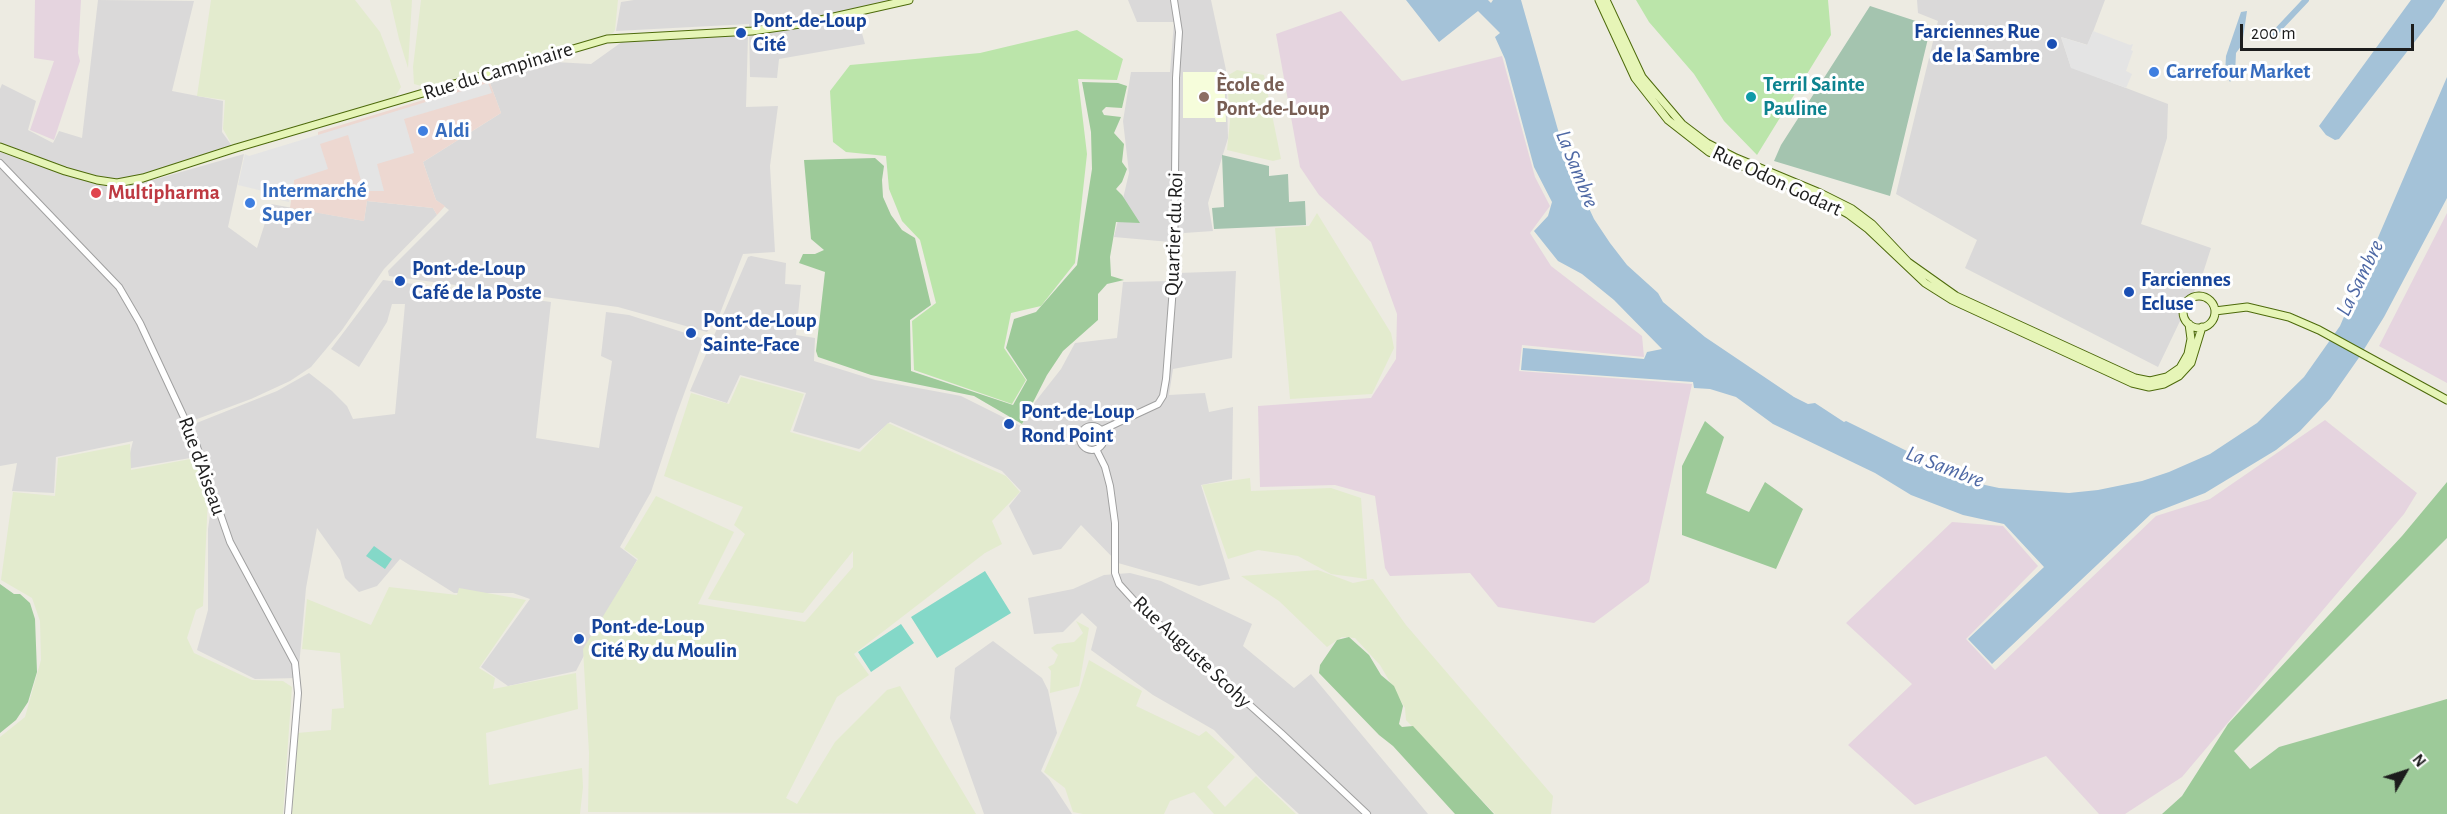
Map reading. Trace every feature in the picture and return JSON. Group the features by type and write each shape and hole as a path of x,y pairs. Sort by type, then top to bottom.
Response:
{"main road":[{"name":"Rue du Campinaire","path":"0,147 65,171 117,183 143,178 236,148 607,39 759,30 807,23 909,0"},
{"name":"Rue Odon Godart","path":"1599,0 1635,78 1651,100 1682,132 1709,152 1819,198 1848,214 1868,229 1925,283 1952,300 2132,383 2149,387 2164,384 2179,376 2191,363 2202,327"},
{"name":"Rue Odon Godart","path":"1606,0 1642,77 1682,124 1707,143 1736,158 1852,209 1872,224 1908,262 1956,296 2135,378 2150,381 2167,377 2180,368 2190,347 2189,324"},
{"path":"2194,297 2208,299 2215,311 2213,320 2202,327 2196,328 2189,324 2183,311 2186,303 2194,297"},
{"path":"2215,311 2235,307 2261,308 2289,317 2319,330 2447,400"}],"street":[{"name":"Quartier du Roi","path":"1102,430 1158,404 1163,396 1166,379 1174,274 1176,78 1179,32 1174,0"},
{"name":"Rue d'Aiseau","path":"0,163 119,287 140,323 195,441 230,542 295,663 298,693 288,814"},
{"path":"1097,426 1102,430 1104,436 1102,444 1096,449 1087,448 1082,444 1081,433 1089,427 1097,426"},
{"name":"Rue Auguste Scohy","path":"1096,449 1105,467 1110,486 1115,523 1115,573 1119,584 1139,606 1281,733 1367,814"}],"shaded area":[{"path":"35,0 81,0 78,53 80,61 54,140 30,130 54,61 34,58"},
{"path":"98,0 194,1 172,91 223,101 222,132 235,150 120,185 153,180 244,154 228,227 257,248 271,204 364,221 367,201 433,208 437,215 384,269 342,330 311,367 290,381 251,399 189,422 196,457 126,469 133,441 56,457 54,493 12,491 17,463 0,466 0,89 2,84 36,101 28,130 53,143 59,131 82,138"},
{"path":"211,0 355,0 380,32 401,87 395,97 232,145 223,129 225,100 197,96"},
{"path":"390,0 412,0 408,68 399,39"},
{"path":"421,0 618,0 613,33 425,87 414,84 413,67"},
{"path":"634,0 900,0 856,12 865,44 779,59 777,78 750,77 749,24 616,31 621,2"},
{"path":"1128,0 1211,0 1226,70 1228,138 1208,203 1213,231 1184,233 1170,242 1114,237 1129,173 1123,121 1131,72 1170,72 1174,22 1137,22"},
{"path":"1406,0 1488,0 1491,3 1493,0 1521,0 1560,137 1594,219 1627,265 1658,293 1663,302 1705,337 1794,397 1808,404 1815,403 1844,422 1909,452 1912,459 1923,465 1962,480 1999,488 2069,493 2142,481 2210,454 2257,423 2304,377 2340,326 2447,77 2447,198 2384,317 2358,359 2330,399 2300,431 2276,450 2205,493 2151,514 1992,664 1968,639 2044,567 2004,524 1963,515 1911,495 1875,473 1773,424 1736,397 1710,389 1694,388 1693,382 1521,370 1523,348 1644,359 1647,352 1662,349 1614,300 1582,274 1558,261 1534,231 1548,216 1552,202 1534,167 1505,59 1495,37 1500,33 1478,11 1439,42"},
{"path":"1917,0 2105,0 2088,45 2061,37 2071,67 2168,104 2167,138 2141,224 2211,248 2203,273 2158,367 1965,268 1977,240 1896,194 1938,21 1918,13"},
{"path":"2411,0 2445,0 2339,139 2335,140 2326,135 2319,126"},
{"path":"1870,6 1931,26 1890,196 1774,161 1781,145"},
{"path":"1341,11 1402,81 1502,56 1535,177 1550,206 1530,233 1551,266 1642,336 1644,357 1522,345 1519,371 1692,384 1649,582 1594,623 1498,607 1470,573 1390,576 1385,568 1375,496 1335,485 1260,487 1258,406 1371,398 1396,359 1397,314 1371,242 1319,195 1300,167 1276,34"},
{"path":"2247,11 2242,45 2236,53 2235,74 2230,82 2225,73 2226,56 2241,12"},
{"path":"734,30 748,35 746,107 778,106 770,166 775,252 743,254 719,316 707,332 618,307 389,276 388,271 449,210 436,200 423,162 501,113 490,83 555,62 591,64 626,39"},
{"path":"2093,31 2130,45 2133,44 2126,71 2132,74 2126,88 2071,68 2061,37 2087,45"},
{"path":"1237,70 1264,75 1281,159 1273,161 1227,150 1230,121 1227,76"},
{"name":"Ècole de Pont-de-Loup","path":"1183,72 1224,72 1226,122 1216,122 1215,118 1183,118"},
{"path":"489,80 501,113 423,162 436,200 445,206 437,215 433,208 367,201 364,221 290,208 296,166 318,161 318,132"},
{"path":"488,83 492,93 404,119 414,153 377,164 384,191 364,191 348,135 320,144 328,169 294,180 289,202 267,197 267,192 238,185 245,154 249,156"},
{"path":"1222,155 1269,166 1269,176 1288,174 1289,202 1305,201 1306,225 1214,229 1212,208 1224,207"},
{"path":"1317,213 1391,333 1394,348 1372,394 1290,399 1275,228 1309,226"},
{"path":"2447,213 2447,383 2379,346"},
{"path":"748,257 786,263 785,284 801,285 796,335 815,338 814,361 875,380 961,396 1021,426 1035,402 1061,369 1075,343 1117,338 1123,282 1170,281 1178,273 1236,271 1232,358 1173,369 1169,395 1205,393 1209,412 1233,407 1232,479 1201,485 1230,579 1199,586 1118,563 1081,525 1061,549 1033,555 1009,506 1021,491 1002,471 890,422 859,449 793,431 806,393 740,375 727,403 690,391"},
{"path":"383,280 551,302 536,438 599,448 612,361 601,356 606,312 629,315 704,339 651,492 620,547 637,560 576,671 508,686 481,667 530,599 513,593 454,593 400,559 377,586 359,592 345,578 340,560 317,528 306,588 298,678 255,679 197,650 208,610 208,529 213,494 194,424 277,391 309,373 347,406 353,419 395,414 405,304 392,304 387,322 359,367 331,349"},
{"path":"741,377 804,394 790,432 860,452 888,423 1006,476 1020,492 992,521 1002,544 985,553 854,654 869,675 837,697 786,798 797,804 835,742 887,690 900,686 976,814 588,812 589,753 583,649 638,559 624,549 656,496 734,532 698,604 805,622 853,567 853,551 803,613 708,599 745,534 734,525 743,507 664,476 691,393 729,404"},
{"path":"2325,420 2417,493 2404,514 2182,777 2125,814 2099,814 2046,756 1915,805 1848,745 1912,684 1846,623 1952,522 2003,526 2038,566 1966,639 1995,670 2156,516 2210,499"},
{"path":"130,444 131,470 196,458 208,497 203,606 196,610 187,638 194,653 252,680 283,681 292,687 283,814 0,814 0,737 25,717 41,660 40,621 32,598 1,580 13,492 55,496 58,458"},
{"path":"1250,478 1251,491 1331,488 1361,498 1367,579 1331,574 1298,556 1258,550 1228,559 1202,485"},
{"path":"374,546 392,559 385,569 366,556"},
{"path":"1318,570 1353,583 1373,579 1406,625 1553,796 1551,814 1495,814 1406,720 1405,708 1380,665 1355,638 1342,637 1327,647 1279,601 1241,576"},
{"path":"985,571 1011,613 937,658 911,617"},
{"path":"1130,573 1161,581 1252,624 1243,646 1294,688 1311,674 1428,814 1299,814 1260,778 1214,730 1153,695 1091,650 1097,627 1082,613 1063,632 1034,634 1028,598 1073,589 1104,575"},
{"path":"389,587 457,595 459,588 526,600 479,668 495,678 493,689 576,673 578,709 486,733 489,785 582,768 583,787 580,814 292,814 297,733 331,730 332,709 344,708 340,653 302,649 307,599 371,625"},
{"path":"1076,621 1089,628 1079,686 1050,693 1051,671 1048,667 1054,664 1058,655 1051,648 1057,644 1074,642 1083,633"},
{"path":"901,624 914,643 871,672 858,652"},
{"path":"993,641 1042,678 1048,690 1057,733 1041,771 1049,779 1072,814 984,814 950,718 955,668"},
{"path":"1089,660 1142,691 1136,706 1199,736 1206,731 1235,757 1207,787 1225,807 1256,776 1296,814 1214,814 1194,792 1170,801 1164,814 1073,812 1065,788 1044,772 1079,692"}],"green space":[{"name":"Terril Sainte Pauline","path":"1636,0 1828,0 1831,35 1757,155 1724,121 1694,74 1649,22"},
{"path":"1077,30 1123,59 1117,80 1078,79 1087,154 1075,263 1041,306 1011,313 1004,348 1026,380 1012,404 914,370 912,321 936,303 920,240 902,221 889,189 886,156 846,152 833,142 830,91 850,65 980,53"},
{"path":"1082,82 1118,83 1127,86 1122,108 1106,107 1102,111 1104,115 1121,117 1114,133 1124,144 1122,162 1127,169 1122,182 1116,189 1140,223 1116,222 1110,257 1111,276 1124,280 1107,284 1098,294 1098,320 1063,351 1047,375 1022,424 974,396 871,375 818,357 816,351 825,272 799,263 803,254 815,254 824,250 811,239 804,160 875,158 884,166 883,197 891,215 902,230 915,238 931,305 910,320 911,371 1013,405 1027,380 1006,348 1014,319 1036,312 1077,265 1092,169 1091,132"},
{"path":"1705,421 1724,437 1706,493 1749,512 1765,482 1803,509 1776,569 1682,535 1682,466"},
{"path":"2447,482 2447,538 2234,751 2250,769 2279,747 2447,699 2447,814 2162,814 2182,796 2228,724 2402,536"},
{"path":"0,584 14,594 20,594 30,603 35,619 37,672 28,702 16,720 0,733"},
{"path":"1349,637 1369,655 1381,675 1394,686 1403,706 1399,724 1402,727 1413,726 1494,814 1455,814 1393,746 1379,735 1319,673 1320,665 1337,640"}],"waterway":[{"path":"2273,35 2306,0"}],"place":[{"name":"Pont-de-Loup Cité","path":"741,33"},
{"name":"Farciennes Rue de la Sambre","path":"2052,44"},
{"name":"Carrefour Market","path":"2154,72"},
{"name":"Ècole de Pont-de-Loup","path":"1204,97"},
{"name":"Terril Sainte Pauline","path":"1751,97"},
{"name":"Aldi","path":"423,131"},
{"name":"Multipharma","path":"96,193"},
{"name":"Intermarché Super","path":"250,203"},
{"name":"Pont-de-Loup Café de la Poste","path":"400,281"},
{"name":"Farciennes Ecluse","path":"2129,292"},
{"name":"Pont-de-Loup Sainte-Face","path":"691,333"},
{"name":"Pont-de-Loup Rond Point","path":"1009,424"},
{"name":"Pont-de-Loup Cité Ry du Moulin","path":"579,639"}],"water label":[{"name":"La Sambre","path":"1577,169"},
{"name":"La Sambre","path":"2360,278"},
{"name":"La Sambre","path":"1945,467"}]}
